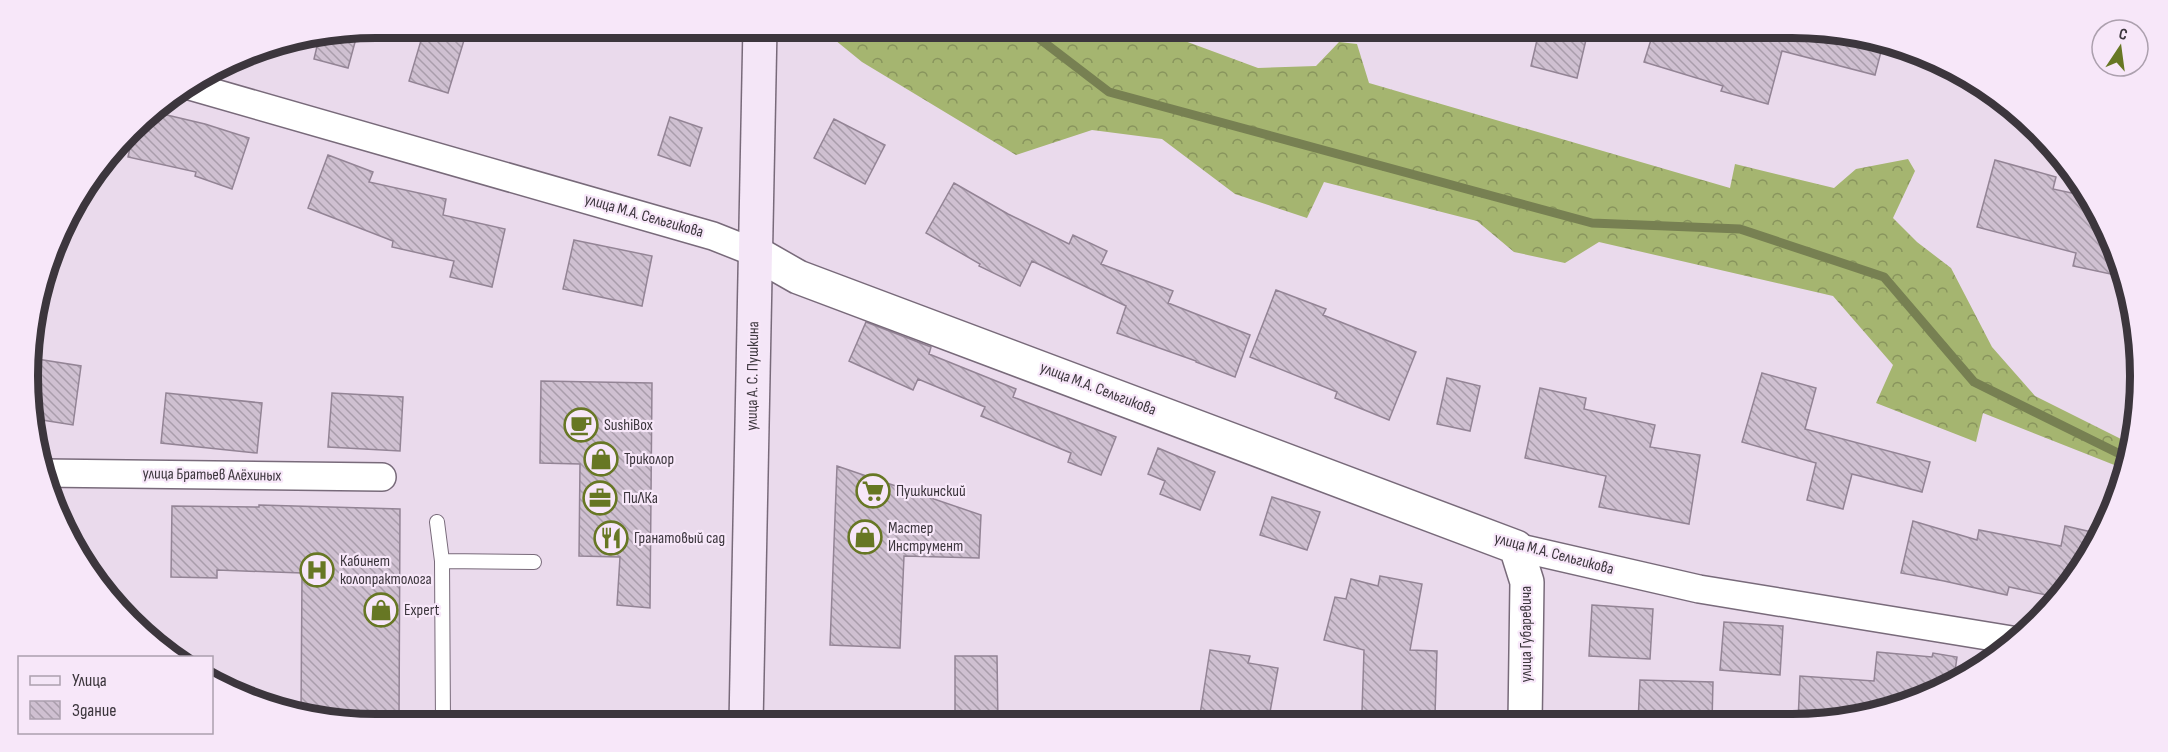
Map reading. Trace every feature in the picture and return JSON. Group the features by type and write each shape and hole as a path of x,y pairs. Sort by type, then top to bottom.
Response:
{"main road":[{"name":"улица А. С. Пушкина","path":"746,714 760,38"}],"street":[{"name":"улица М.А. Сельгикова","path":"198,88 713,236 756,253 798,277 1516,546 1698,589 2005,639"},
{"name":"улица Братьев Алёхиных","path":"52,473 382,477"},
{"name":"улица Губаревича","path":"1516,546 1527,582 1525,714"}],"lane":[{"path":"437,522 442,561 444,714"},
{"path":"442,561 534,562"}],"green space":[{"path":"835,38 1177,38 1258,68 1316,66 1339,42 1357,44 1369,83 1730,188 1735,164 1834,188 1856,169 1908,159 1915,171 1893,218 1917,242 1951,268 1992,347 2035,396 2124,441 2118,467 1983,413 1976,442 1876,403 1893,365 1833,296 1599,242 1565,263 1514,252 1477,221 1324,182 1307,218 1235,194 1162,139 1092,130 1016,155 862,62"}],"building":[{"path":"356,38 348,68 314,59 318,43"},
{"path":"422,38 465,38 448,93 409,81"},
{"path":"1537,38 1586,38 1577,78 1531,66"},
{"path":"1652,38 1814,38 1882,49 1875,75 1782,51 1768,104 1721,91 1723,86 1644,62"},
{"path":"162,114 249,138 232,189 195,176 196,172 128,157 131,144"},
{"path":"670,117 702,128 690,166 658,155"},
{"path":"834,119 885,145 865,184 814,158"},
{"path":"328,155 373,172 369,182 446,199 443,215 505,229 492,287 450,277 454,261 392,247 393,241 308,208"},
{"path":"1995,160 2056,177 2053,189 2077,194 2085,207 2105,246 2115,275 2073,266 2076,253 1977,227"},
{"path":"954,183 1008,214 1069,244 1073,235 1107,251 1101,264 1173,291 1168,303 1250,335 1235,377 1117,333 1126,306 1032,261 1020,286 979,266 980,264 926,233"},
{"path":"574,240 652,256 642,306 563,289"},
{"path":"1276,290 1326,309 1323,315 1416,352 1389,420 1335,398 1337,392 1250,357"},
{"path":"866,322 931,347 929,354 1016,389 1013,397 1116,437 1101,475 1068,462 1071,453 981,416 985,407 918,379 913,390 849,361"},
{"path":"38,359 81,366 73,425 40,420"},
{"path":"1762,373 1816,388 1805,429 1930,462 1922,492 1852,474 1843,509 1807,500 1816,463 1742,442"},
{"path":"1447,378 1480,386 1470,431 1437,424"},
{"path":"541,381 652,383 650,608 617,605 620,557 579,556 580,464 540,463"},
{"path":"1540,388 1586,398 1584,409 1655,425 1650,447 1700,455 1689,524 1599,507 1606,476 1525,458"},
{"path":"166,393 262,403 257,453 161,443"},
{"path":"332,393 403,397 400,451 328,447"},
{"path":"1158,448 1215,472 1200,510 1160,494 1165,481 1148,474"},
{"path":"837,466 981,515 979,558 904,556 900,648 830,645"},
{"path":"1272,497 1320,512 1307,550 1260,535"},
{"path":"259,505 400,509 399,714 354,714 301,706 302,573 217,570 217,578 171,577 172,506 259,507"},
{"path":"1913,521 1977,540 1979,530 2061,546 2065,526 2092,532 2061,582 2049,596 2009,587 2007,595 1901,573"},
{"path":"1380,576 1422,584 1410,650 1437,651 1435,714 1362,712 1364,650 1324,640 1335,597 1346,599 1351,579 1378,586"},
{"path":"1592,605 1653,609 1650,659 1589,656"},
{"path":"1724,622 1783,626 1780,675 1720,670"},
{"path":"1210,650 1250,656 1248,663 1278,668 1270,714 1200,714"},
{"path":"1877,652 1932,657 1933,653 1957,657 1955,673 1901,697 1836,712 1798,714 1800,676 1874,681"},
{"path":"955,656 997,656 998,714 955,714"},
{"path":"1640,680 1713,682 1712,714 1638,714"}],"waterway":[{"path":"1038,38 1109,92 1592,223 1740,229 1884,277 1974,382 2121,455"}],"place":[{"name":"SushiBox","path":"581,425"},
{"name":"Триколор","path":"601,459"},
{"name":"Пушкинский","path":"873,491"},
{"name":"ПиЛКа","path":"600,498"},
{"name":"Мастер Инструмент","path":"865,537"},
{"name":"Гранатовый сад","path":"611,538"},
{"name":"Кабинет колопрактолога","path":"317,570"},
{"name":"Eхpert","path":"381,610"}]}
